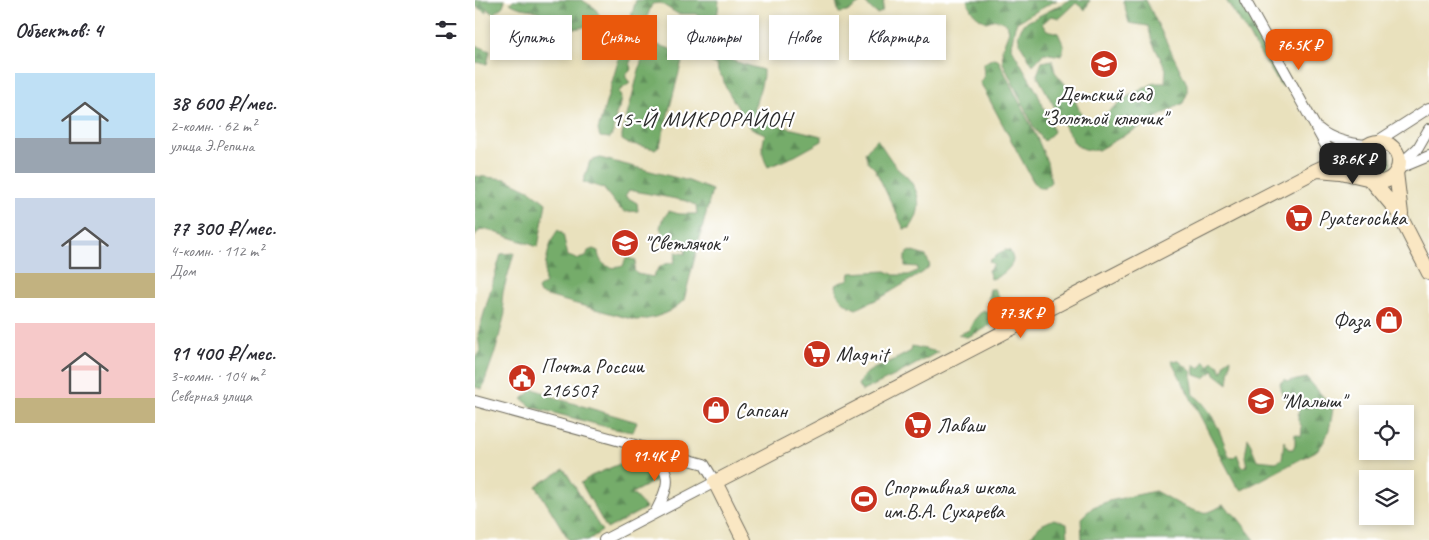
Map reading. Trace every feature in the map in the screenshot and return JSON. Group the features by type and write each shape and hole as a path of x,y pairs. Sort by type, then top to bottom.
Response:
{"street":[{"path":"1245,0 1335,162"},
{"path":"604,540 1315,171 1369,145 1429,108"},
{"path":"1314,122 1319,129 1332,138 1348,143 1369,145 1382,143 1393,149 1398,157 1399,206 1405,224"},
{"path":"1315,171 1331,171 1377,182 1388,180 1418,148 1429,128"},
{"path":"1369,145 1360,156 1359,166 1363,175 1391,202 1405,224 1429,273"},
{"path":"1397,169 1429,156"},
{"path":"475,401 704,464 744,540"},
{"path":"651,450 660,460 668,477 667,486 655,513"}],"green space":[{"path":"475,0 505,0 503,6 494,14 485,7 487,13 475,6"},
{"path":"513,0 582,0 595,8 599,15 582,15 582,27 572,28 572,15 543,15 510,3"},
{"path":"636,0 719,0 716,15 678,14 660,3 652,4 648,15 632,15"},
{"path":"829,0 884,0 882,12 877,14 863,1 847,12 839,13 836,2"},
{"path":"967,0 1057,0 1017,22 1011,47 1037,92 1054,132 1044,141 1034,128 1003,63 1002,49 1009,31 1007,24 996,19 986,22 982,20 972,11"},
{"path":"1070,0 1090,0 1085,10 1076,3 1060,18 1051,16 1042,24 1047,30 1058,33 1064,46 1061,56 1044,53 1033,65 1020,44 1018,35 1023,24"},
{"path":"1123,0 1146,0 1187,84 1187,94 1183,103 1098,150 1088,150 1081,148 1073,141 1037,75 1042,62 1052,60 1055,72 1070,90 1084,120 1099,119 1127,97 1154,83 1165,83 1166,69 1153,44 1148,26 1129,23"},
{"path":"1226,0 1240,0 1286,83 1281,86"},
{"path":"475,45 490,51 487,64 475,62"},
{"path":"657,45 667,48 667,60 682,61 660,145 655,149 627,143 622,140 642,60 657,60"},
{"path":"993,58 998,59 1047,162 1051,182 1045,188 1039,188 1033,181 980,82 984,77 983,64"},
{"path":"618,60 631,60 632,69 625,76 630,83 619,91 621,98 614,130 610,138 600,137 598,130"},
{"path":"706,60 730,60 763,70 755,117 776,125 822,136 822,141 795,156 768,167 763,151 765,134 749,127 725,86 723,78 718,72 717,65"},
{"path":"877,139 898,169 915,188 918,208 917,215 910,228 904,229 875,169 868,162 865,152"},
{"path":"1379,150 1387,154 1391,162 1387,170 1379,174 1371,170 1367,162 1371,154"},
{"path":"600,158 689,181 712,190 684,300 673,309 661,315 635,320 540,294 538,289 545,283 547,255 558,230 563,234 568,256 577,259 586,257 588,251 593,249 598,251 603,263 610,267 623,266 626,258 636,260 634,270 637,274 653,277 661,266 674,263 676,252 685,254 686,250 667,241 660,228 662,220 669,211 679,214 697,214 696,206 687,201 629,190 625,196 637,203 638,211 625,212 618,207 603,188 583,182 590,161"},
{"path":"475,176 506,179 531,191 546,203 538,247 486,229 479,231 475,237"},
{"path":"1005,250 1010,251 1013,259 1012,263 1004,272 991,279 988,270 994,265 989,261"},
{"path":"909,251 926,256 930,266 922,273 882,297 856,309 839,297 835,285 849,279 850,273 886,271 894,275 908,275 917,271 918,267 905,266 905,256"},
{"path":"514,253 503,292 502,302 505,313 496,349 482,389 475,387 475,358 480,351 478,334 501,254"},
{"path":"990,289 995,289 1006,313 984,329 967,337 958,335 969,330 974,320 983,310 989,313"},
{"path":"912,346 938,352 862,391 858,385 864,375 911,351"},
{"path":"1231,358 1228,384 1215,374 1214,370 1204,378 1195,375 1194,364 1200,368 1205,361 1209,366 1213,361 1218,364 1222,372 1225,362"},
{"path":"1171,360 1179,361 1192,372 1194,395 1211,415 1229,456 1234,457 1237,454 1242,467 1247,466 1245,457 1248,438 1257,460 1276,462 1282,459 1284,441 1288,449 1293,449 1295,434 1301,436 1302,427 1298,420 1299,402 1283,398 1280,383 1285,379 1287,382 1307,378 1333,408 1330,426 1323,443 1316,451 1242,490 1236,485"},
{"path":"534,389 562,400 637,422 633,432 614,429 532,407 522,399"},
{"path":"636,457 657,468 662,477 632,493 646,508 607,529 581,483 591,476"},
{"path":"564,469 602,531 588,540 569,540 536,486"},
{"path":"1155,491 1196,511 1208,512 1223,505 1237,517 1255,540 1082,540 1081,518 1093,507 1109,501"},
{"path":"1054,519 1067,524 1068,540 1027,540 1041,525"}],"place":[{"name":"Детский сад \"Золотой ключик\"","path":"1104,64"},
{"name":"Pyaterochka","path":"1299,218"},
{"name":"\"Светлячок\"","path":"625,243"},
{"name":"Фаза","path":"1389,320"},
{"name":"Magnit","path":"817,354"},
{"name":"Почта России 216507","path":"522,378"},
{"name":"\"Малыш\"","path":"1261,401"},
{"name":"Сапсан","path":"716,410"},
{"name":"Лаваш","path":"918,425"},
{"name":"Спортивная школа им.В.А. Сухарева","path":"864,499"}],"district":[{"name":"15-Й МИКРОРАЙОН","path":"702,118"}]}
